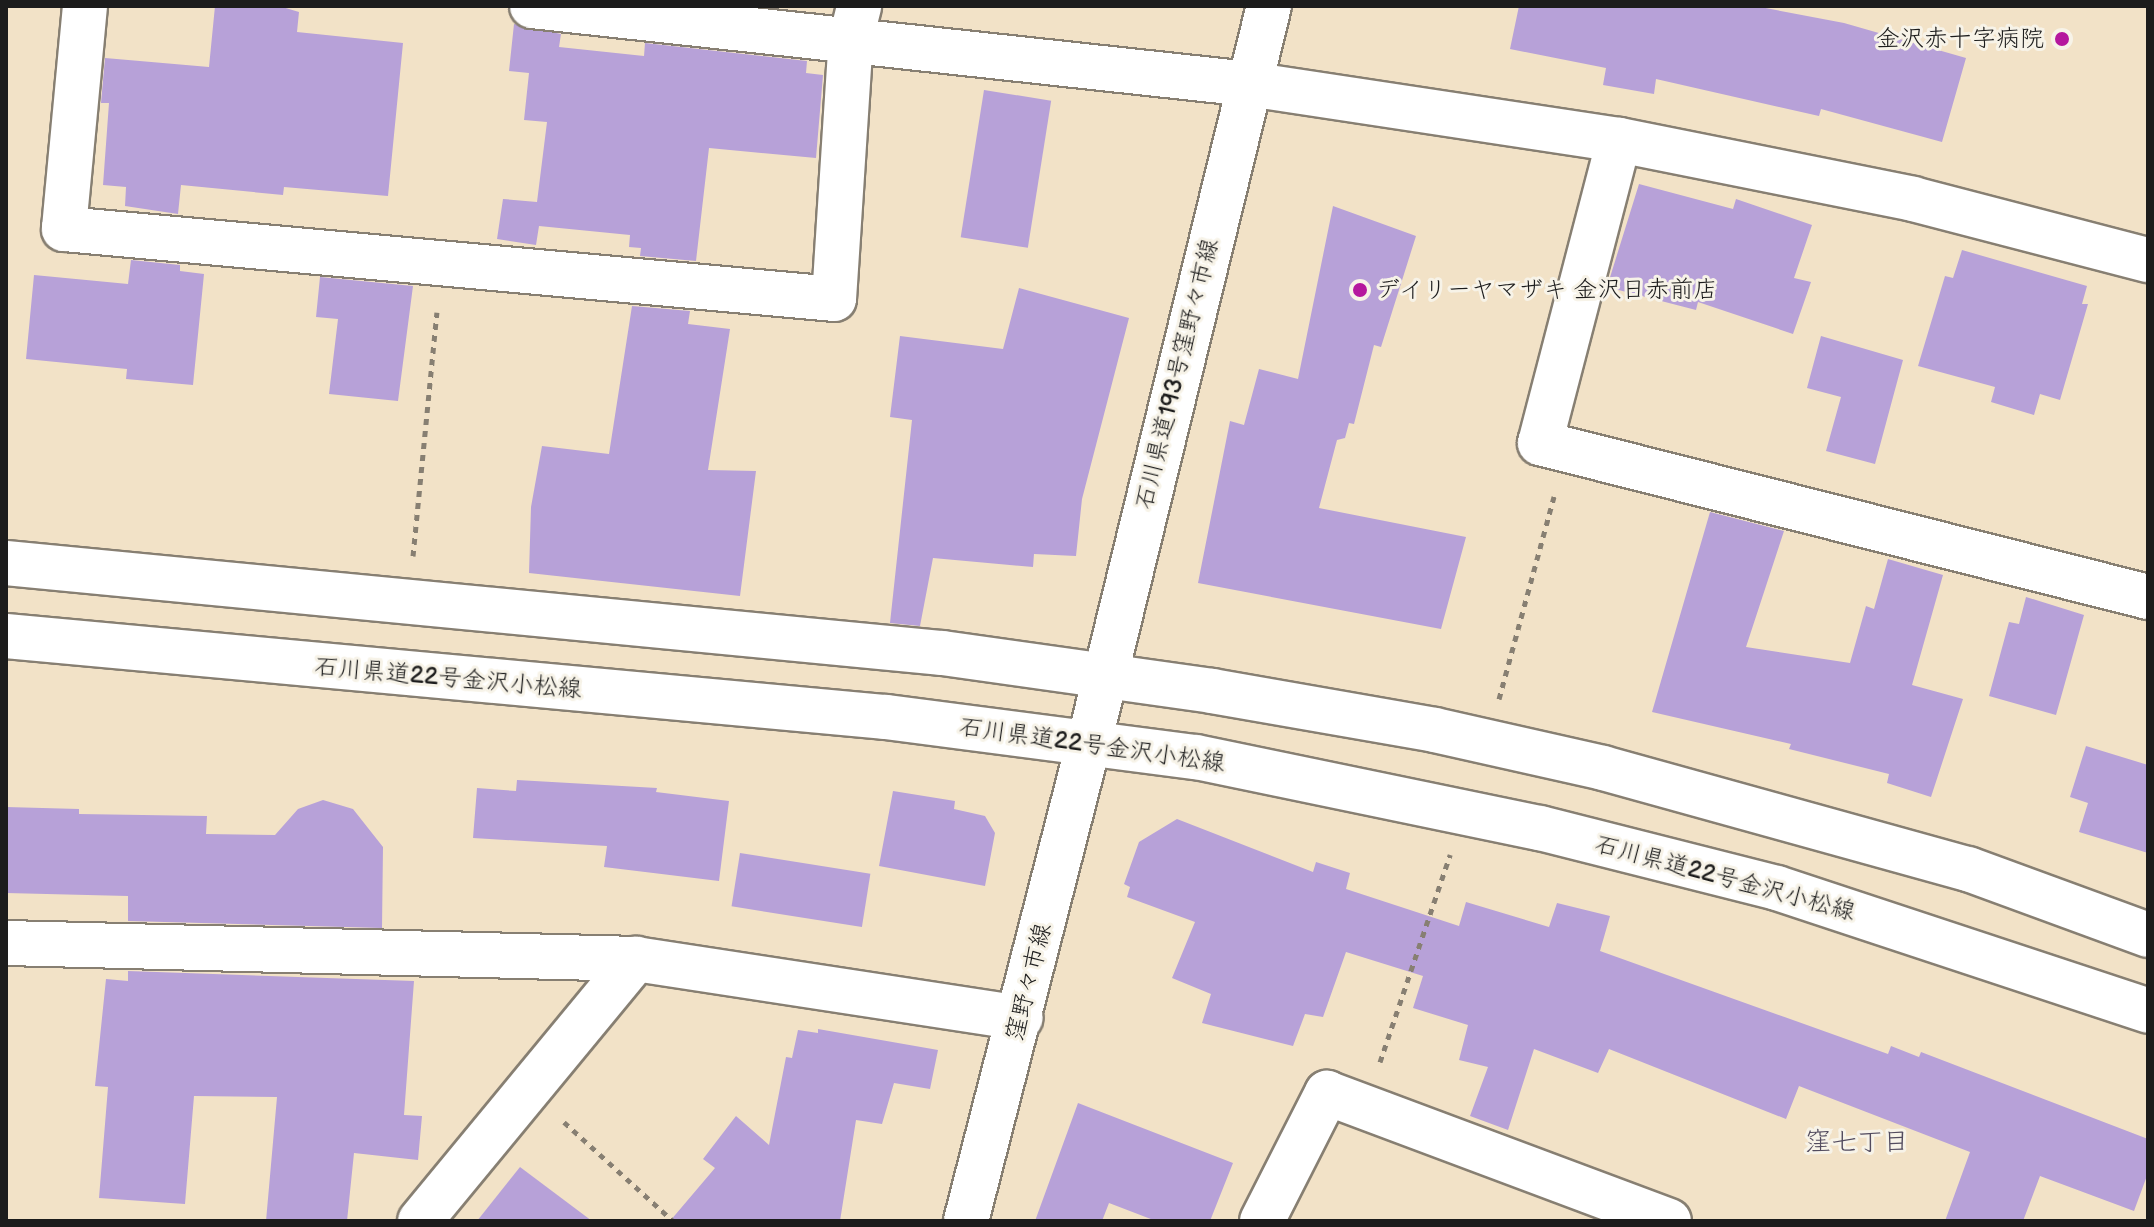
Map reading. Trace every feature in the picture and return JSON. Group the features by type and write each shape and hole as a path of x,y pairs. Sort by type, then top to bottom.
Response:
{"street":[{"path":"85,6 64,229 834,299 855,22"},
{"path":"532,6 855,22 1619,140 1913,199 2148,260"},
{"name":"石川県道193号窪野々市線","path":"1089,743 1269,6"},
{"path":"1619,140 1540,443 2148,597"},
{"path":"6,563 943,653 1103,676 1487,742 1603,768 1968,869 2148,935"},
{"name":"石川県道22号金沢小松線","path":"6,636 886,717 1196,757 1464,813 1777,888 2148,1011"},
{"name":"窪野々市線","path":"966,1221 1089,743"},
{"path":"6,943 636,959 1020,1018"},
{"path":"420,1221 636,959"},
{"path":"1262,1221 1327,1093 1366,1105 1669,1221"}],"path":[{"path":"409,603 441,263"},
{"path":"1487,742 1567,450"},
{"path":"1366,1105 1464,813"},
{"path":"529,1091 673,1221"}],"building":[{"path":"215,6 279,6 299,12 297,32 403,43 388,196 284,187 283,195 181,185 178,214 125,206 126,187 103,185 109,103 101,103 105,58 209,67"},
{"path":"1519,6 1755,6 1844,23 1966,58 1942,142 1821,109 1819,116 1656,79 1654,94 1603,85 1606,68 1510,49"},
{"path":"514,24 561,34 559,47 644,56 645,43 807,61 806,73 823,75 816,158 709,148 696,261 640,256 641,248 629,247 630,235 539,226 536,245 497,239 503,199 537,202 547,122 524,120 529,73 509,71"},
{"path":"984,90 1051,101 1028,248 961,237"},
{"path":"1639,184 1733,209 1736,199 1812,225 1794,278 1811,282 1793,334 1698,302 1696,310 1607,287"},
{"path":"1333,206 1416,236 1381,347 1374,345 1354,424 1349,423 1345,438 1337,440 1319,508 1466,537 1441,629 1198,583 1230,421 1244,425 1259,369 1298,379"},
{"path":"1962,250 2087,286 2082,304 2088,304 2060,400 2040,394 2034,415 1991,402 1995,387 1918,366 1945,276 1953,278"},
{"path":"131,260 180,265 180,271 204,274 193,385 126,379 127,369 26,359 34,275 128,284"},
{"path":"320,277 413,286 398,401 329,394 338,319 316,317"},
{"path":"1019,288 1129,318 1082,499 1076,556 1034,554 1033,567 933,558 920,626 890,623 912,420 890,417 900,336 1003,349"},
{"path":"632,306 690,311 688,324 730,329 708,470 756,471 740,596 529,573 531,507 542,446 609,454"},
{"path":"1821,336 1903,360 1875,464 1826,451 1841,397 1807,388"},
{"path":"1710,512 1784,531 1746,647 1850,663 1866,606 1874,609 1888,559 1943,575 1912,685 1963,699 1931,797 1887,783 1889,774 1789,749 1791,744 1652,712"},
{"path":"2026,597 2084,615 2056,715 1989,696 2009,622 2019,624"},
{"path":"2086,746 2148,765 2148,853 2079,832 2088,803 2070,797"},
{"path":"517,780 657,788 656,792 729,801 719,881 604,867 607,846 473,838 477,788 516,791"},
{"path":"893,791 955,801 954,809 985,816 995,833 985,886 879,866"},
{"path":"323,800 353,809 383,847 382,928 128,921 128,896 6,893 6,807 79,809 79,814 207,816 206,834 275,835 298,809"},
{"path":"1177,819 1313,872 1316,862 1350,873 1346,889 1459,926 1466,902 1549,927 1557,903 1610,916 1600,951 1888,1054 1891,1046 1919,1057 1921,1052 2148,1139 2148,1173 2134,1211 2040,1176 2023,1221 1945,1221 1970,1152 1799,1086 1786,1119 1609,1049 1598,1073 1534,1049 1508,1130 1470,1116 1488,1067 1459,1060 1468,1025 1413,1008 1423,976 1346,952 1323,1017 1305,1014 1293,1046 1202,1023 1211,994 1172,978 1195,922 1127,897 1130,887 1124,884 1139,842"},
{"path":"740,853 870,874 862,927 732,906"},
{"path":"128,971 414,981 404,1115 422,1116 418,1160 354,1153 347,1221 266,1221 277,1097 194,1096 185,1204 99,1198 108,1087 95,1086 106,979 128,981"},
{"path":"818,1029 938,1050 930,1089 894,1083 882,1124 856,1120 840,1221 670,1221 715,1168 703,1159 736,1116 769,1145 786,1057 792,1058 798,1030 818,1033"},
{"path":"1078,1103 1233,1163 1210,1221 1156,1221 1109,1203 1102,1221 1035,1221"},
{"path":"520,1167 592,1221 477,1221"}],"place":[{"name":"金沢赤十字病院","path":"2062,39"},
{"name":"デイリーヤマザキ 金沢日赤前店","path":"1360,290"}],"district":[{"name":"窪七丁目","path":"1857,1143"}]}
